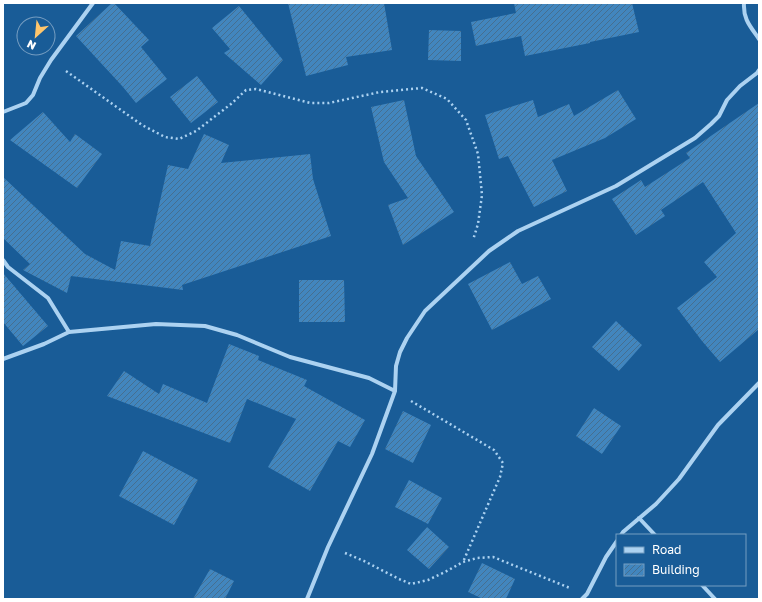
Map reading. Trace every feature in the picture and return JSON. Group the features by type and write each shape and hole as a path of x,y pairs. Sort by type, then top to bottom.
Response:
{"street":[{"path":"3,112 26,103 33,95 40,78 51,60 93,3"},
{"path":"744,3 743,9 746,19 759,39"},
{"path":"307,599 328,547 372,454 395,391 396,366 400,352 407,338 425,311 489,251 518,232 616,186 695,138 718,116 727,100 740,86 759,70"},
{"path":"3,260 8,267 48,298 69,332"},
{"path":"3,359 44,344 69,332 156,324 205,326 237,335 290,357 369,378 395,391"},
{"path":"622,534 656,504 679,478 718,425 759,383"},
{"path":"639,518 654,534"},
{"path":"582,599 587,594 606,557 616,542"},
{"path":"703,586 715,599"}],"path":[{"path":"51,60 142,125 165,137 178,139 196,131 231,104 246,90 256,89 310,103 330,103 380,92 422,88 447,99 466,120 478,154 482,195 478,224 472,244"},
{"path":"395,391 494,450 503,463 500,477 462,562"},
{"path":"328,547 364,561 411,584 428,580 462,562 477,558 492,557 587,594"}],"building":[{"path":"112,3 114,3 149,40 141,47 167,79 136,103 76,36"},
{"path":"288,3 384,3 392,50 346,57 348,65 306,76"},
{"path":"514,3 632,3 639,32 525,56 521,36 476,46 471,22 516,13"},
{"path":"239,6 283,60 261,85 224,53 230,49 212,28"},
{"path":"429,30 461,31 461,61 428,60"},
{"path":"197,76 218,102 191,123 170,97"},
{"path":"618,90 636,119 605,138 552,160 567,191 534,207 508,156 499,159 485,115 533,100 538,117 569,104 574,116"},
{"path":"404,100 416,156 454,212 403,245 388,205 408,198 384,162 371,107"},
{"path":"759,103 759,329 720,362 677,308 717,277 704,262 736,233 703,182 661,210 665,216 636,235 612,199 641,180 645,187 690,158 686,153"},
{"path":"43,112 70,142 75,134 102,154 77,188 10,140"},
{"path":"204,134 229,145 221,163 310,154 313,179 331,236 182,285 183,290 71,276 67,293 23,270 30,264 3,238 3,177 85,254 115,270 121,241 150,246 168,165 188,169"},
{"path":"510,262 522,284 538,276 551,299 492,330 468,284"},
{"path":"3,273 48,326 23,346 3,322"},
{"path":"299,280 344,280 345,322 299,322"},
{"path":"616,321 642,345 619,371 592,347"},
{"path":"229,344 259,356 258,360 307,380 304,386 365,420 350,447 338,441 310,491 268,467 296,419 247,399 230,443 107,396 124,371 159,394 163,384 207,403"},
{"path":"594,408 621,426 602,454 576,436"},
{"path":"403,411 431,425 413,463 385,449"},
{"path":"143,451 198,480 174,525 119,496"},
{"path":"409,480 442,498 428,524 395,507"},
{"path":"427,527 449,547 429,569 407,550"},
{"path":"482,563 515,579 506,599 483,599 468,592"},
{"path":"210,569 234,581 225,599 193,599"}]}
